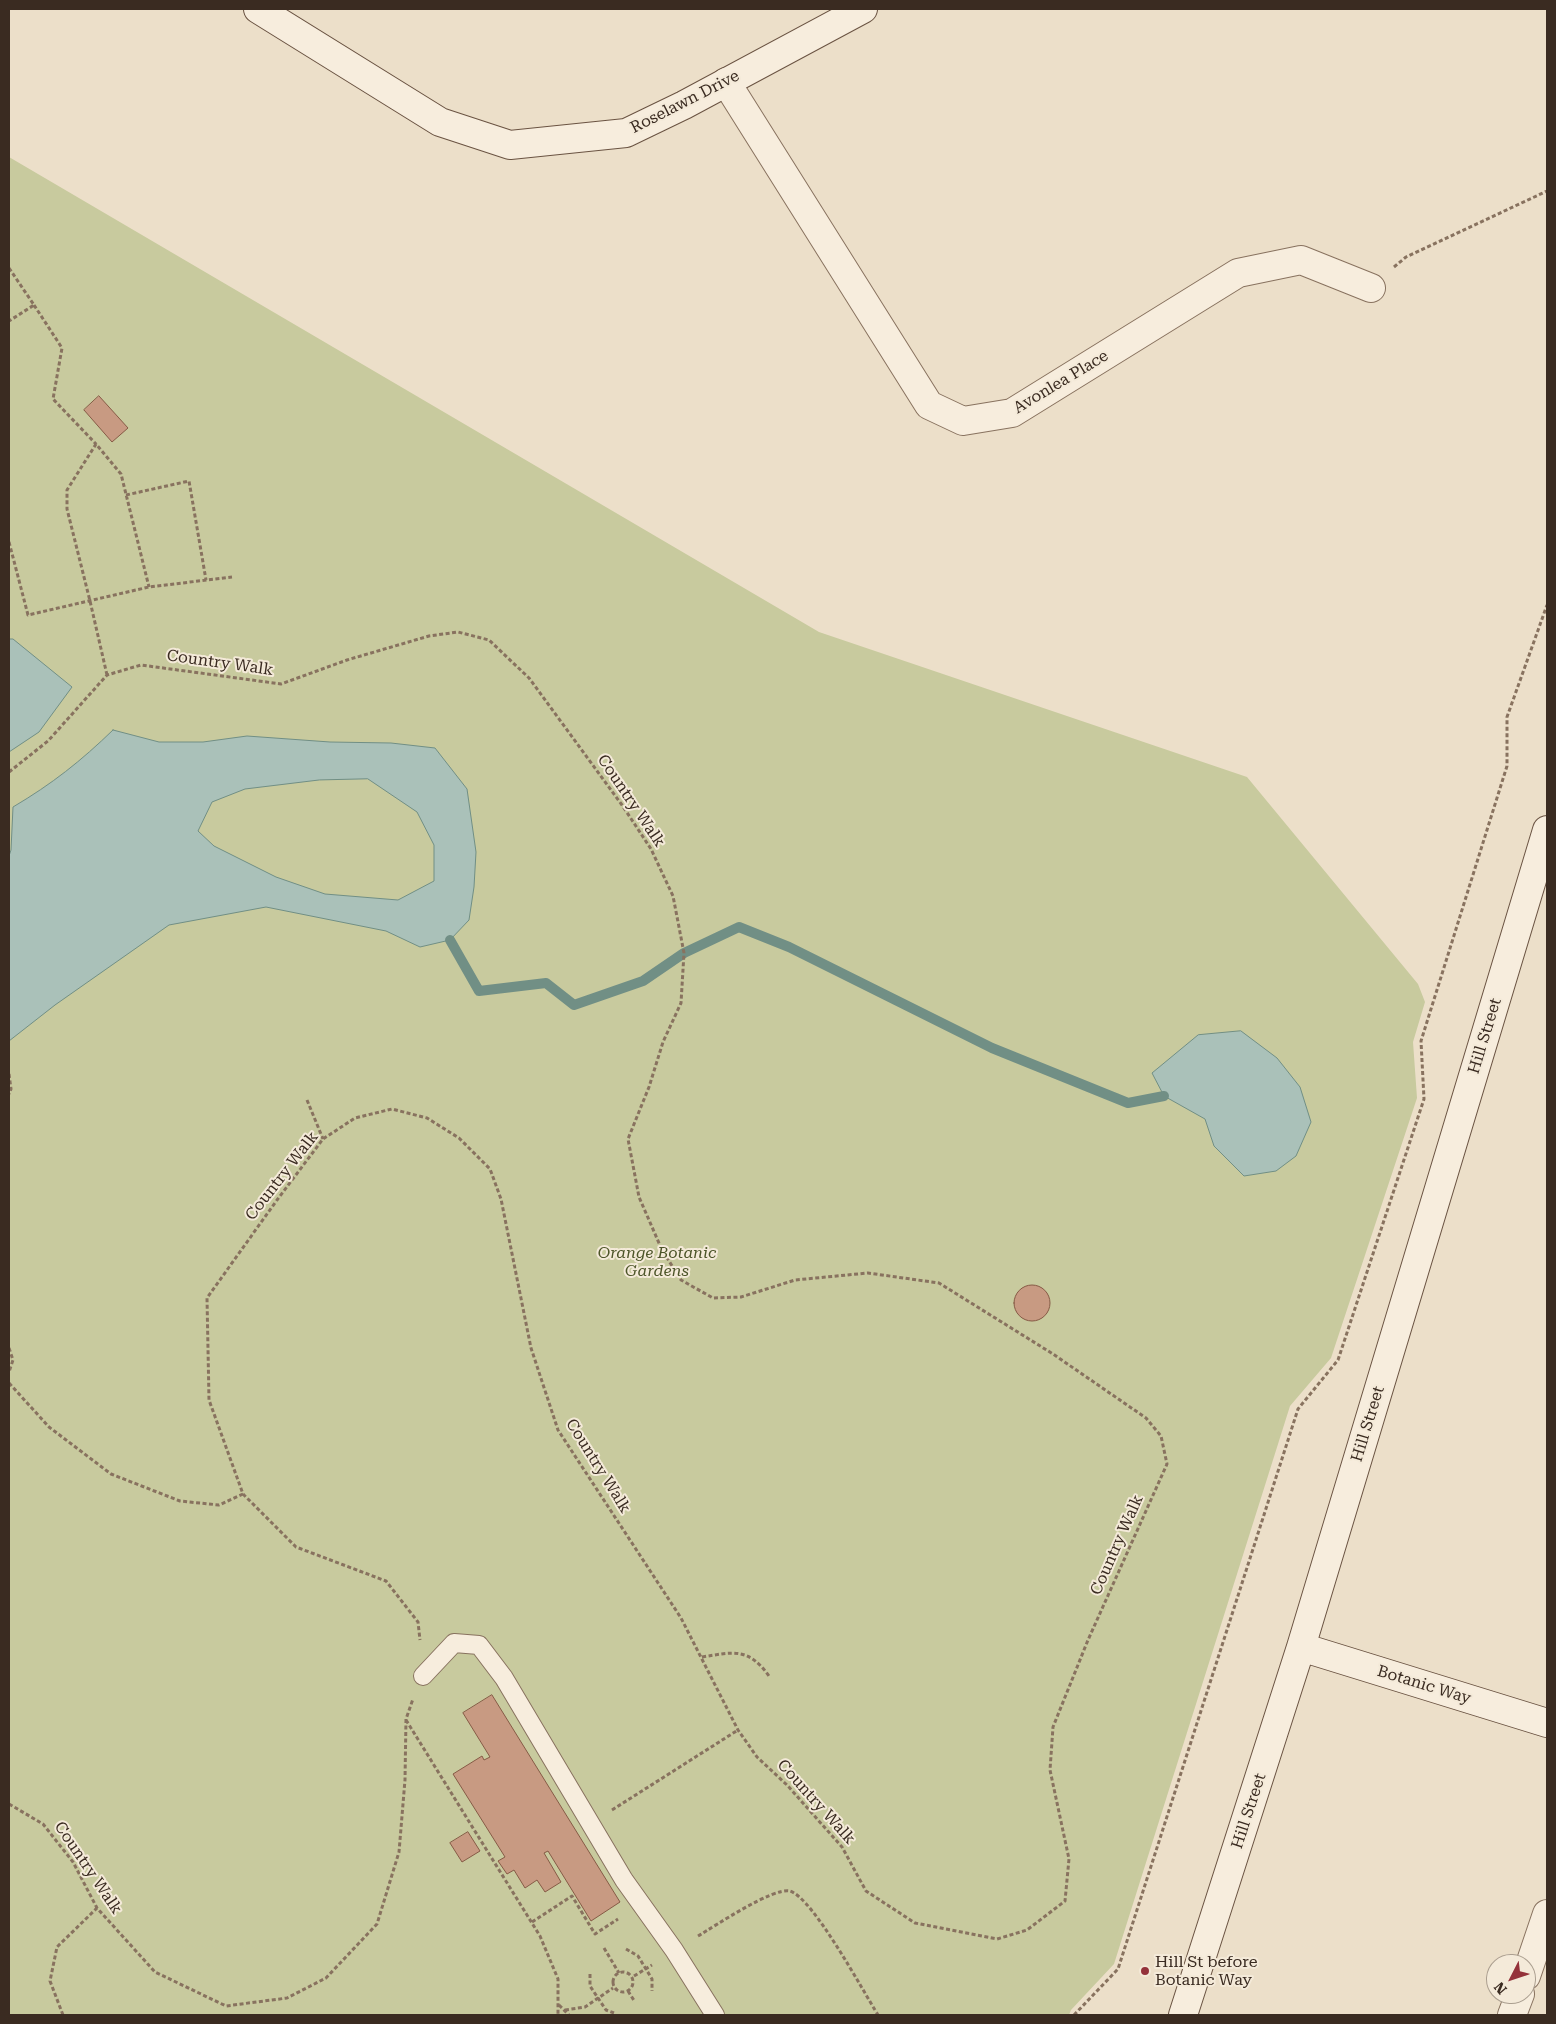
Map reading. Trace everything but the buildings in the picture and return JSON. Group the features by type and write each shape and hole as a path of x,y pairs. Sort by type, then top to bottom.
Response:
{"street":[{"name":"Roselawn Drive","path":"258,9 440,122 510,145 626,133 684,105 863,9"},
{"name":"Avonlea Place","path":"726,82 929,405 963,421 1012,414 1238,273 1301,260 1371,288"},
{"name":"Hill Street","path":"1183,2015 1301,1647 1547,830"},
{"name":"Botanic Way","path":"1301,1647 1547,1723"},
{"path":"1533,1954 1547,1914"}],"lane":[{"path":"423,1676 454,1643 479,1645 504,1678 590,1823 715,2015"}],"path":[{"path":"1371,288 1406,257 1547,191"},
{"path":"9,268 62,348 53,399 122,474 149,587"},
{"path":"9,322 34,305"},
{"path":"9,772 48,741 107,675 66,509 67,490 96,444"},
{"path":"126,495 189,481 206,580"},
{"path":"9,542 28,615 149,587 232,577"},
{"path":"1074,2015 1118,1969 1298,1410 1338,1360 1424,1099 1421,1041 1507,766 1507,717 1547,605"},
{"name":"Country Walk","path":"9,1804 43,1824 73,1862 96,1908 154,1972 226,2006 287,1998 326,1978 377,1924 399,1852 405,1780 406,1719 423,1676 418,1622 386,1581 296,1547 243,1494 209,1400 207,1298 323,1139 356,1118 392,1109 427,1118 459,1138 490,1170 501,1199 511,1256 532,1348 558,1430 681,1618 738,1730 757,1757 787,1785 842,1847 866,1891 915,1923 998,1939 1027,1930 1065,1901 1069,1859 1050,1770 1053,1727 1088,1640 1167,1464 1161,1436 1146,1418 1053,1354 940,1283 868,1273 795,1280 741,1296 713,1298 681,1280 662,1250 639,1198 628,1139 649,1086 663,1042 682,1003 684,953 673,896 651,848 622,805 530,678 489,640 458,632 428,636 347,660 281,684 141,665 107,675"},
{"path":"9,1074 11,1089 9,1094"},
{"path":"307,1100 323,1139"},
{"path":"9,1348 12,1360 9,1372"},
{"path":"9,1383 49,1427 111,1474 180,1501 219,1504 243,1494"},
{"path":"702,1657 736,1652 759,1661 769,1676"},
{"path":"406,1719 540,1936 558,1979 558,2015"},
{"path":"590,1823 738,1730"},
{"path":"634,1976 674,1950 770,1894 789,1891 803,1900 820,1921 878,2015"},
{"path":"532,1922 572,1896 595,1934 642,1904"},
{"path":"62,2015 50,1981 57,1947 96,1908"},
{"path":"604,1948 619,1973"},
{"path":"626,1949 638,1956 652,1979 652,1991"},
{"path":"627,1971 634,1976 634,1984 628,1991 620,1993 614,1988 613,1980 619,1973 627,1971"},
{"path":"590,1974 590,1986 606,2010 614,2013"},
{"path":"565,2010 585,2007 614,1988"},
{"path":"628,1991 635,2002"},
{"path":"559,2005 569,2015"}],"green space":[{"name":"Orange Botanic Gardens","path":"9,157 819,632 1247,777 1418,984 1425,1002 1413,1042 1417,1098 1331,1358 1290,1406 1114,1964 1071,2010 1069,2015 9,2015"}],"water":[{"path":"9,639 13,639 72,687 39,732 9,752"},
{"path":"113,730 159,742 203,742 247,736 330,742 391,743 435,748 467,789 476,852 474,887 469,920 450,940 420,947 386,931 266,907 169,925 55,1005 9,1041 9,856 11,850 13,807 53,781","holes":["368,779 417,812 434,845 434,881 398,900 325,894 276,877 214,846 198,831 212,802 245,789 319,780"]},
{"path":"1241,1031 1277,1058 1300,1087 1311,1122 1296,1156 1276,1171 1244,1176 1214,1146 1205,1119 1164,1096 1152,1073 1198,1035"}],"waterway":[{"path":"450,940 479,991 546,983 574,1005 643,981 684,953 739,927 789,947 992,1048 1128,1103 1164,1096"}],"place":[{"name":"Hill St before Botanic Way","path":"1145,1971"}]}
